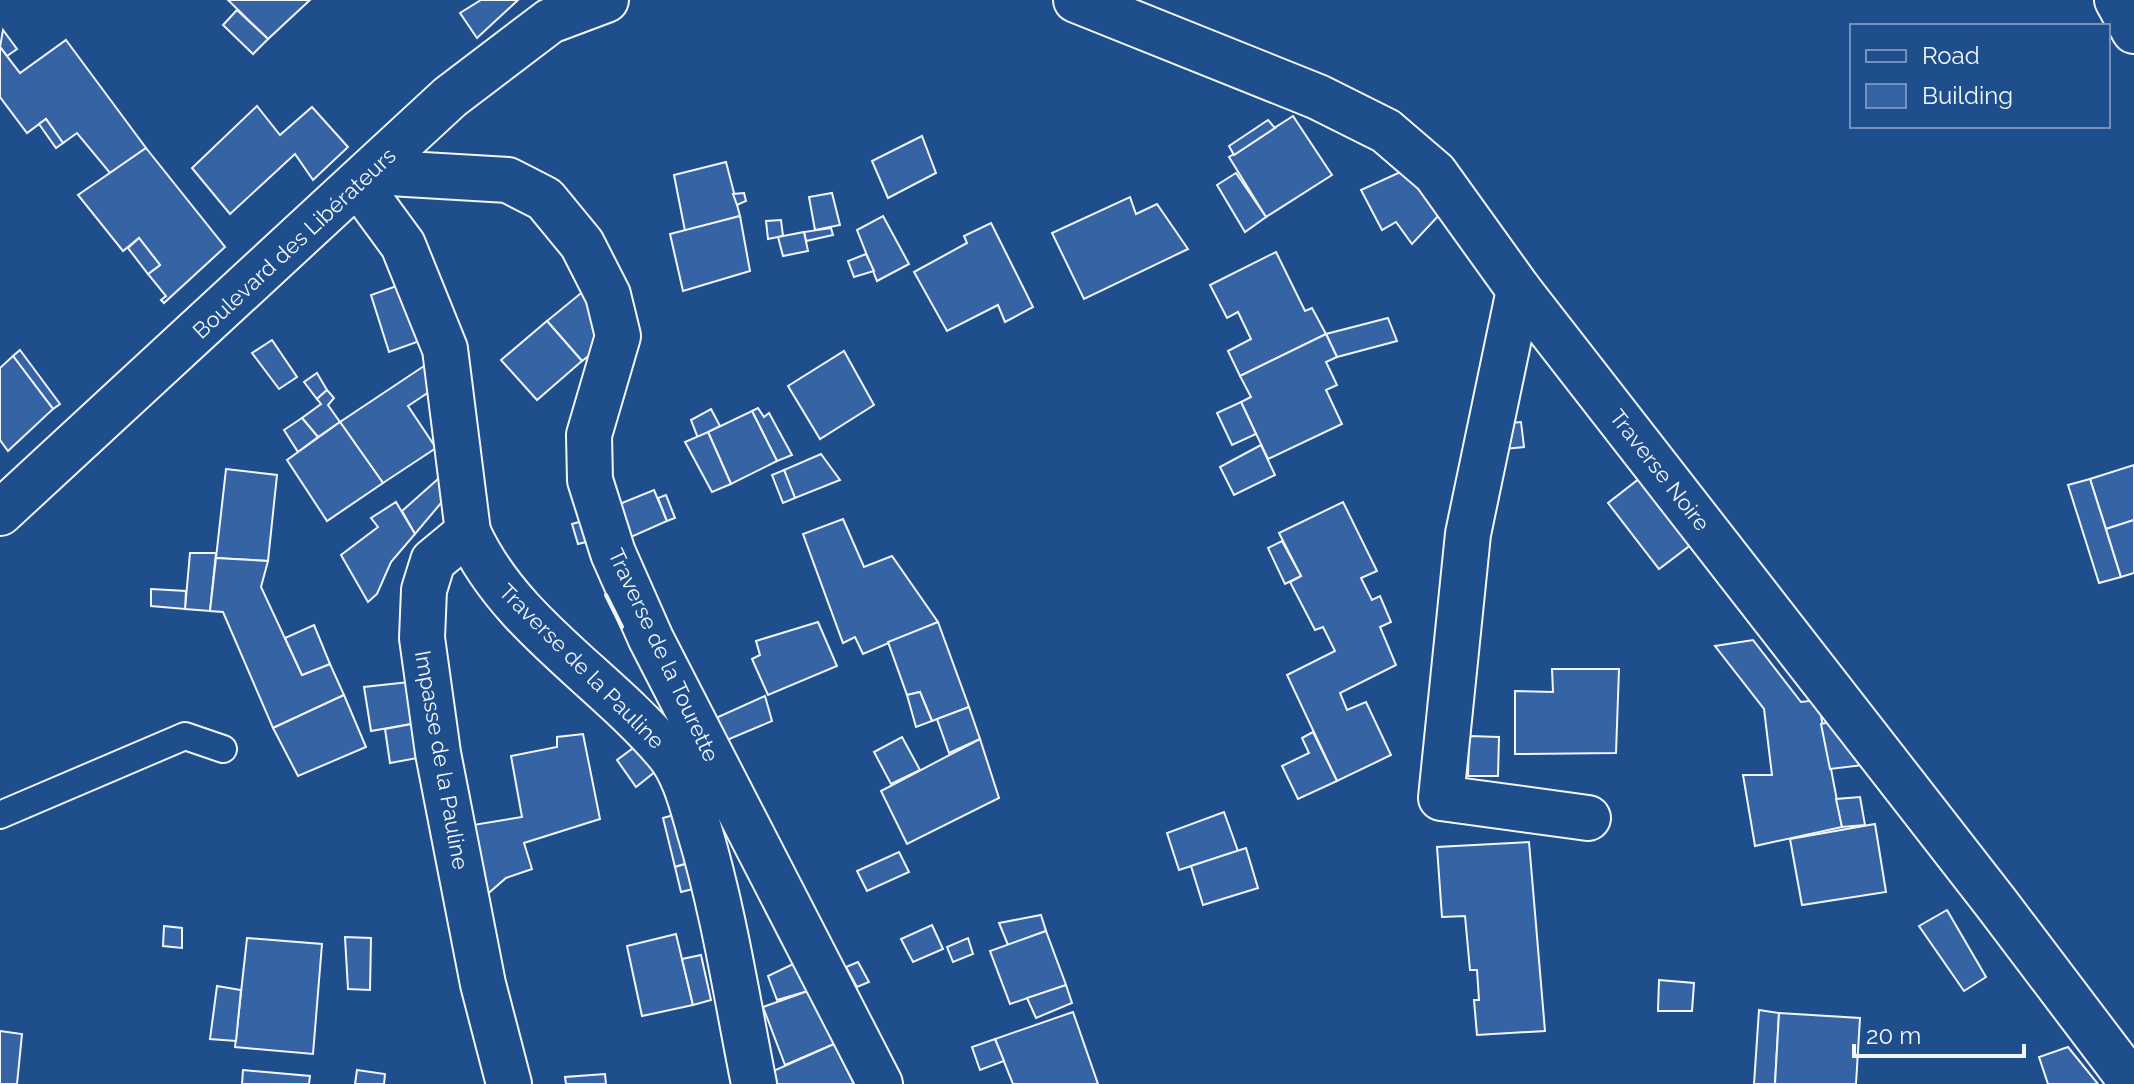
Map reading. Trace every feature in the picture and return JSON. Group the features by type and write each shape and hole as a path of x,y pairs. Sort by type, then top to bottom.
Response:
{"main road":[{"name":"Boulevard des Libérateurs","path":"0,513 545,11 606,0"},
{"name":"Traverse Noire","path":"1076,0 1318,97 1386,131 1435,173 1519,290 2133,1084"},
{"path":"2117,0 2134,31"},
{"path":"366,178 403,245 445,349 468,532"},
{"name":"Traverse de la Tourette","path":"366,178 508,180 545,199 582,244 608,295 618,336 589,435 590,480 613,553 651,639 880,1084"},
{"path":"1519,290 1468,534 1441,798 1588,818"},
{"name":"Impasse de la Pauline","path":"468,532 433,561 424,590 422,638 438,753 483,984 509,1084"},
{"name":"Traverse de la Pauline","path":"468,532 482,563 549,638 668,753 689,795 715,880 754,1084"}],"lane":[{"path":"0,815 185,736 223,749"}],"building":[{"path":"228,0 310,0 268,39"},
{"path":"481,0 518,0 477,38 460,13"},
{"path":"237,10 268,39 253,54 223,25"},
{"path":"3,30 17,49 7,56 0,47"},
{"path":"66,40 146,148 110,173 77,133 63,143 46,119 27,133 0,97 0,47 20,73"},
{"path":"257,106 280,135 312,107 348,147 313,180 295,154 230,214 192,168"},
{"path":"1293,116 1332,175 1266,217 1229,157"},
{"path":"46,119 63,143 56,148 39,124"},
{"path":"1268,120 1275,128 1234,155 1229,146"},
{"path":"922,136 936,173 888,198 872,161"},
{"path":"146,148 225,247 164,303 161,300 166,296 148,274 160,265 139,238 123,251 78,195"},
{"path":"726,162 740,216 685,231 674,175"},
{"path":"1407,169 1442,212 1412,244 1396,222 1382,230 1361,190"},
{"path":"1236,173 1266,217 1245,232 1217,185"},
{"path":"744,193 746,201 737,205 733,194"},
{"path":"832,193 840,225 815,230 809,197"},
{"path":"1130,197 1136,214 1157,204 1188,249 1084,299 1052,233"},
{"path":"740,216 750,271 683,291 670,234"},
{"path":"883,216 909,264 877,281 857,230"},
{"path":"781,220 783,236 768,239 766,221"},
{"path":"991,223 1033,307 1005,322 998,305 947,331 914,272 967,243 964,236"},
{"path":"831,228 833,235 806,241 804,232"},
{"path":"804,232 808,251 783,256 778,237"},
{"path":"139,238 160,265 148,274 128,248"},
{"path":"1276,252 1305,311 1312,308 1326,334 1240,376 1228,351 1251,339 1238,312 1227,318 1210,285"},
{"path":"866,254 874,271 854,277 848,261"},
{"path":"405,283 428,338 389,352 371,295"},
{"path":"586,289 602,327 597,349 582,361 547,321"},
{"path":"1388,318 1397,341 1337,357 1326,334"},
{"path":"547,321 582,361 537,400 501,360"},
{"path":"1326,334 1337,357 1326,362 1337,385 1326,390 1342,424 1268,459 1241,402 1251,397 1240,376"},
{"path":"272,340 297,377 279,389 252,353"},
{"path":"20,350 60,404 53,409 13,356"},
{"path":"844,351 874,405 820,439 788,386"},
{"path":"13,356 53,409 8,451 0,440 0,368"},
{"path":"424,366 438,386 408,406 436,448 383,483 340,422"},
{"path":"317,373 327,390 317,399 304,382"},
{"path":"327,390 334,398 328,405 340,422 318,437 302,418 321,404 317,399"},
{"path":"1241,402 1256,434 1232,445 1217,413"},
{"path":"758,408 764,417 769,413 792,455 777,461 752,411"},
{"path":"711,409 720,426 698,438 691,420"},
{"path":"752,411 777,461 731,484 708,432"},
{"path":"302,418 318,437 298,452 284,430"},
{"path":"340,422 383,483 327,521 287,460"},
{"path":"1521,422 1524,447 1505,449 1501,424"},
{"path":"708,432 731,484 712,492 685,442"},
{"path":"1261,445 1275,475 1234,495 1220,467"},
{"path":"821,454 840,480 795,498 784,470"},
{"path":"2134,465 2134,520 2106,529 2090,479"},
{"path":"226,469 277,475 268,561 216,558"},
{"path":"784,470 795,498 783,503 772,475"},
{"path":"447,471 441,503 415,534 402,511"},
{"path":"1644,475 1696,541 1659,569 1608,503"},
{"path":"2090,479 2121,577 2099,583 2068,485"},
{"path":"654,490 667,521 631,537 617,505"},
{"path":"666,495 675,518 667,521 658,498"},
{"path":"396,502 415,534 391,562 377,594 368,602 341,555 378,527 371,518"},
{"path":"1343,502 1377,571 1361,578 1372,600 1380,596 1391,622 1380,627 1396,665 1340,693 1347,710 1366,702 1391,755 1337,781 1287,675 1335,651 1323,627 1315,630 1290,582 1301,576 1279,533"},
{"path":"593,518 598,539 578,544 572,524"},
{"path":"843,519 864,567 892,556 938,622 863,654 855,637 843,643 803,534"},
{"path":"2134,520 2134,573 2121,577 2106,529"},
{"path":"1282,541 1301,576 1285,584 1268,548"},
{"path":"190,553 216,553 210,611 185,609"},
{"path":"216,558 268,561 261,587 302,675 330,664 344,695 273,728 223,612 210,611"},
{"path":"151,589 186,591 185,609 151,606"},
{"path":"818,622 837,666 768,695 752,659 760,655 756,641"},
{"path":"938,622 969,707 932,721 920,692 907,695 888,642"},
{"path":"314,625 330,664 302,675 285,638"},
{"path":"1753,640 1801,702 1818,700 1842,827 1755,846 1743,775 1772,775 1764,709 1715,646"},
{"path":"1552,669 1619,669 1616,753 1515,754 1515,691 1553,692"},
{"path":"409,682 417,723 371,731 364,687"},
{"path":"920,692 932,721 916,727 907,695"},
{"path":"344,695 366,747 298,776 273,728"},
{"path":"765,696 772,721 727,740 716,718"},
{"path":"969,707 980,739 949,753 937,719"},
{"path":"1839,720 1872,764 1830,769 1821,724"},
{"path":"417,723 423,757 390,763 385,729"},
{"path":"1313,732 1337,781 1298,799 1282,766 1309,753 1302,738"},
{"path":"583,734 600,819 524,843 532,869 506,878 483,898 473,825 522,817 511,756 557,747 557,737"},
{"path":"1469,736 1499,737 1498,776 1468,776"},
{"path":"902,737 920,770 891,784 874,752"},
{"path":"980,739 999,798 907,844 881,791"},
{"path":"636,746 656,771 636,787 617,760"},
{"path":"1860,797 1865,825 1842,827 1836,799"},
{"path":"1224,812 1238,851 1179,870 1167,833"},
{"path":"681,813 695,861 675,867 663,818"},
{"path":"1875,824 1886,892 1802,905 1790,839"},
{"path":"1529,842 1545,1031 1477,1035 1474,1000 1479,1000 1477,970 1470,970 1465,916 1442,917 1437,847"},
{"path":"1246,848 1258,888 1203,905 1191,866"},
{"path":"899,852 909,872 867,891 857,871"},
{"path":"695,861 701,887 681,892 675,867"},
{"path":"1947,910 1986,977 1964,991 1919,926"},
{"path":"1041,915 1046,931 1008,945 999,923"},
{"path":"932,925 943,949 913,962 901,939"},
{"path":"164,926 182,928 182,948 163,946"},
{"path":"1046,931 1066,985 1010,1004 990,951"},
{"path":"676,934 693,1005 642,1016 627,946"},
{"path":"345,937 371,938 370,990 348,989"},
{"path":"247,938 322,944 313,1054 235,1047"},
{"path":"968,938 973,954 953,962 947,947"},
{"path":"701,955 711,1000 693,1005 682,959"},
{"path":"858,962 869,982 857,987 846,967"},
{"path":"793,964 808,991 777,1000 768,976"},
{"path":"1659,980 1694,983 1692,1011 1658,1011"},
{"path":"1066,985 1072,1003 1036,1018 1027,998"},
{"path":"217,986 241,990 236,1041 210,1039"},
{"path":"808,991 834,1044 785,1065 763,1007"},
{"path":"1759,1010 1779,1013 1775,1084 1754,1084"},
{"path":"1073,1012 1098,1084 1013,1084 995,1039"},
{"path":"1779,1013 1860,1018 1856,1084 1775,1084"},
{"path":"0,1031 22,1034 17,1084 0,1084"},
{"path":"995,1039 1004,1061 980,1070 972,1047"},
{"path":"834,1044 854,1084 764,1084 762,1076"},
{"path":"2068,1047 2098,1084 2048,1084 2039,1057"},
{"path":"243,1070 310,1076 309,1084 242,1084"},
{"path":"357,1070 385,1074 384,1084 355,1084"},
{"path":"605,1074 606,1084 566,1084 565,1077"}],"wall":[{"path":"606,595 622,627"}]}
